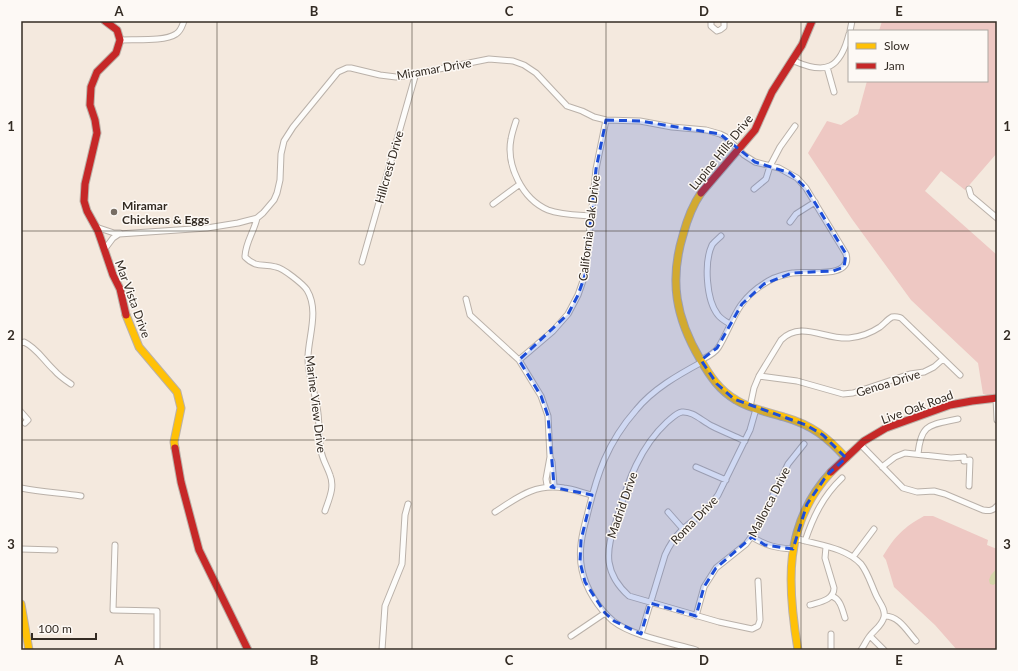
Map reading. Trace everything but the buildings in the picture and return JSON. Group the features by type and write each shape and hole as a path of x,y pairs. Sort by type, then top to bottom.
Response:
{"street":[{"path":"105,21 117,30 120,40 172,36 180,31 184,21"},
{"path":"711,21 711,26 717,31 724,27 724,21"},
{"name":"Lupine Hills Drive","path":"812,21 803,44 794,60 779,79 769,97 758,126 751,136 712,178 699,196 688,218 677,255 675,284 677,304 687,336 701,361 717,384 734,399 753,408 806,425 823,435 846,458"},
{"path":"794,60 805,66 816,68 827,67 837,62 844,53 848,38"},
{"name":"Mar Vista Drive","path":"120,40 116,53 98,72 91,87 90,105 95,120 97,133 85,184 84,201 87,211 96,227 113,275 120,289 126,317 139,347 177,392 181,408 174,442 181,482 199,550 248,650"},
{"name":"Miramar Drive","path":"257,218 274,200 277,193 280,180 281,154 284,141 292,127 338,72 351,68 396,77 489,59 513,61 524,65 536,73 568,106 594,117 606,120 640,121 706,130 720,134 755,162 779,168 790,173 806,188 846,254 848,259 844,267 833,271 820,273 792,273 775,278 752,293 742,304 730,324"},
{"path":"827,67 834,92"},
{"name":"Hillcrest Drive","path":"362,262 416,73"},
{"name":"California Oak Drive","path":"519,360 553,331 568,314 578,295 585,275 596,169 606,120"},
{"path":"516,121 511,140 512,163 517,181 530,198 548,210 566,214 591,216"},
{"path":"754,188 766,179 770,166 780,147 795,126"},
{"path":"493,204 520,184"},
{"path":"969,189 971,196 997,218"},
{"path":"790,222 796,214 815,202"},
{"path":"96,227 114,233 126,233 207,228 257,218"},
{"name":"Marine View Drive","path":"257,218 255,227 245,248 246,257 251,263 258,266 274,266 281,268 306,289 311,300 313,320 308,364 318,408 320,448 331,476 332,483 331,494 325,510"},
{"path":"104,250 113,238 119,234 126,233"},
{"path":"696,650 641,634 614,621 605,613 592,597 585,582 580,562 581,540 596,480 606,453 616,434 636,409 650,395 673,378 711,355 717,348 730,324 718,315 712,306 708,288 708,260 712,245 721,236"},
{"path":"466,299 470,315 519,360 541,396 548,421 550,457 546,478 549,486"},
{"name":"Roma Drive","path":"641,634 668,547 683,529 712,505 718,496 750,430 754,388 781,340 785,336 802,330 837,338 849,338 865,335 880,327 891,318 898,316 942,359"},
{"path":"21,343 24,342 31,345 53,370 71,384"},
{"path":"942,359 960,375"},
{"name":"Genoa Drive","path":"760,376 797,381 843,394 853,394 910,374 924,372 934,367 942,359"},
{"path":"996,398 997,420"},
{"name":"Live Oak Road","path":"798,650 792,602 793,549 798,528 807,504 820,483 860,444 890,427 944,407 964,402 996,398"},
{"path":"21,412 28,420 25,423"},
{"name":"Madrid Drive","path":"745,441 712,426 693,414 681,412 658,430 644,449 625,492 610,541 608,551 609,563 613,575 621,588 629,596 696,616 752,629 758,626 760,620 758,581"},
{"path":"918,454 919,440 922,433 928,427 958,419"},
{"name":"Mallorca Drive","path":"696,616 704,587 716,568 746,544 758,529 788,464 804,444"},
{"path":"860,444 898,484 908,490 917,492 934,491 983,510 989,511 996,509"},
{"path":"882,467 895,457 905,454 951,458 964,457 964,460 970,460 969,486"},
{"path":"495,512 525,493 554,485 552,462 550,457"},
{"path":"696,467 726,480"},
{"path":"805,541 811,522 823,499 842,478"},
{"path":"549,486 565,488 592,495"},
{"path":"21,488 41,492 81,496"},
{"path":"382,650 385,606 402,564 405,515 408,504"},
{"path":"668,512 683,529"},
{"path":"853,557 874,529"},
{"path":"752,537 765,545 776,548 793,549"},
{"path":"795,538 838,550 853,557 861,565 870,580 885,616 881,625 870,636 861,650"},
{"path":"115,545 113,610 157,611 157,650"},
{"path":"810,605 832,596 834,588 824,558 826,547"},
{"path":"21,549 55,550"},
{"path":"832,596 837,598 840,602 845,618"},
{"path":"21,604 29,650"},
{"path":"571,636 605,613"},
{"path":"885,616 896,619 901,623 916,641"},
{"path":"831,634 831,650"},
{"path":"870,636 884,650"}],"highlighted area":[{"path":"606,120 640,121 720,134 755,162 790,173 806,188 846,254 844,267 833,271 792,273 764,284 742,304 717,348 701,360 717,384 734,399 806,425 823,435 846,458 827,475 807,504 793,549 765,545 752,537 716,568 704,587 696,616 650,603 641,634 614,621 605,613 585,582 580,562 581,540 592,495 551,487 554,485 548,416 541,396 519,360 568,314 578,295 585,275 596,169"}],"shaded area":[{"path":"882,21 997,21 997,153 965,190 941,171 925,191 997,255 997,397 983,394 978,363 911,300 852,219 808,153 827,121 841,125 858,114 867,82 988,82 988,30 879,30"},
{"path":"924,516 933,516 988,540 987,545 997,549 997,650 957,650 935,625 894,587 886,560 883,556 900,533"},
{"path":"997,568 997,583 993,585 990,584 989,580 991,575"}],"traffic: slow":[{"path":"701,193 686,224 676,268 677,299 680,314 685,329 700,359 715,382 730,396 747,406 794,420 811,428 825,438 846,458"},
{"path":"126,315 139,347 177,392 181,408 174,442 175,448"},
{"path":"798,650 792,602 792,556 804,513 815,492 831,472"},
{"path":"21,604 29,650"}],"traffic: jam":[{"path":"105,21 117,30 120,40 116,53 97,72 91,87 90,105 95,120 97,133 85,184 84,201 87,211 98,231 113,275 120,289 126,315"},
{"path":"701,193 755,130 772,92 802,45 812,21"},
{"path":"831,472 864,441 886,428 950,405 997,398"},
{"path":"175,448 181,482 199,550 248,650"}],"place":[{"name":"Miramar Chickens & Eggs","path":"114,212"}]}
